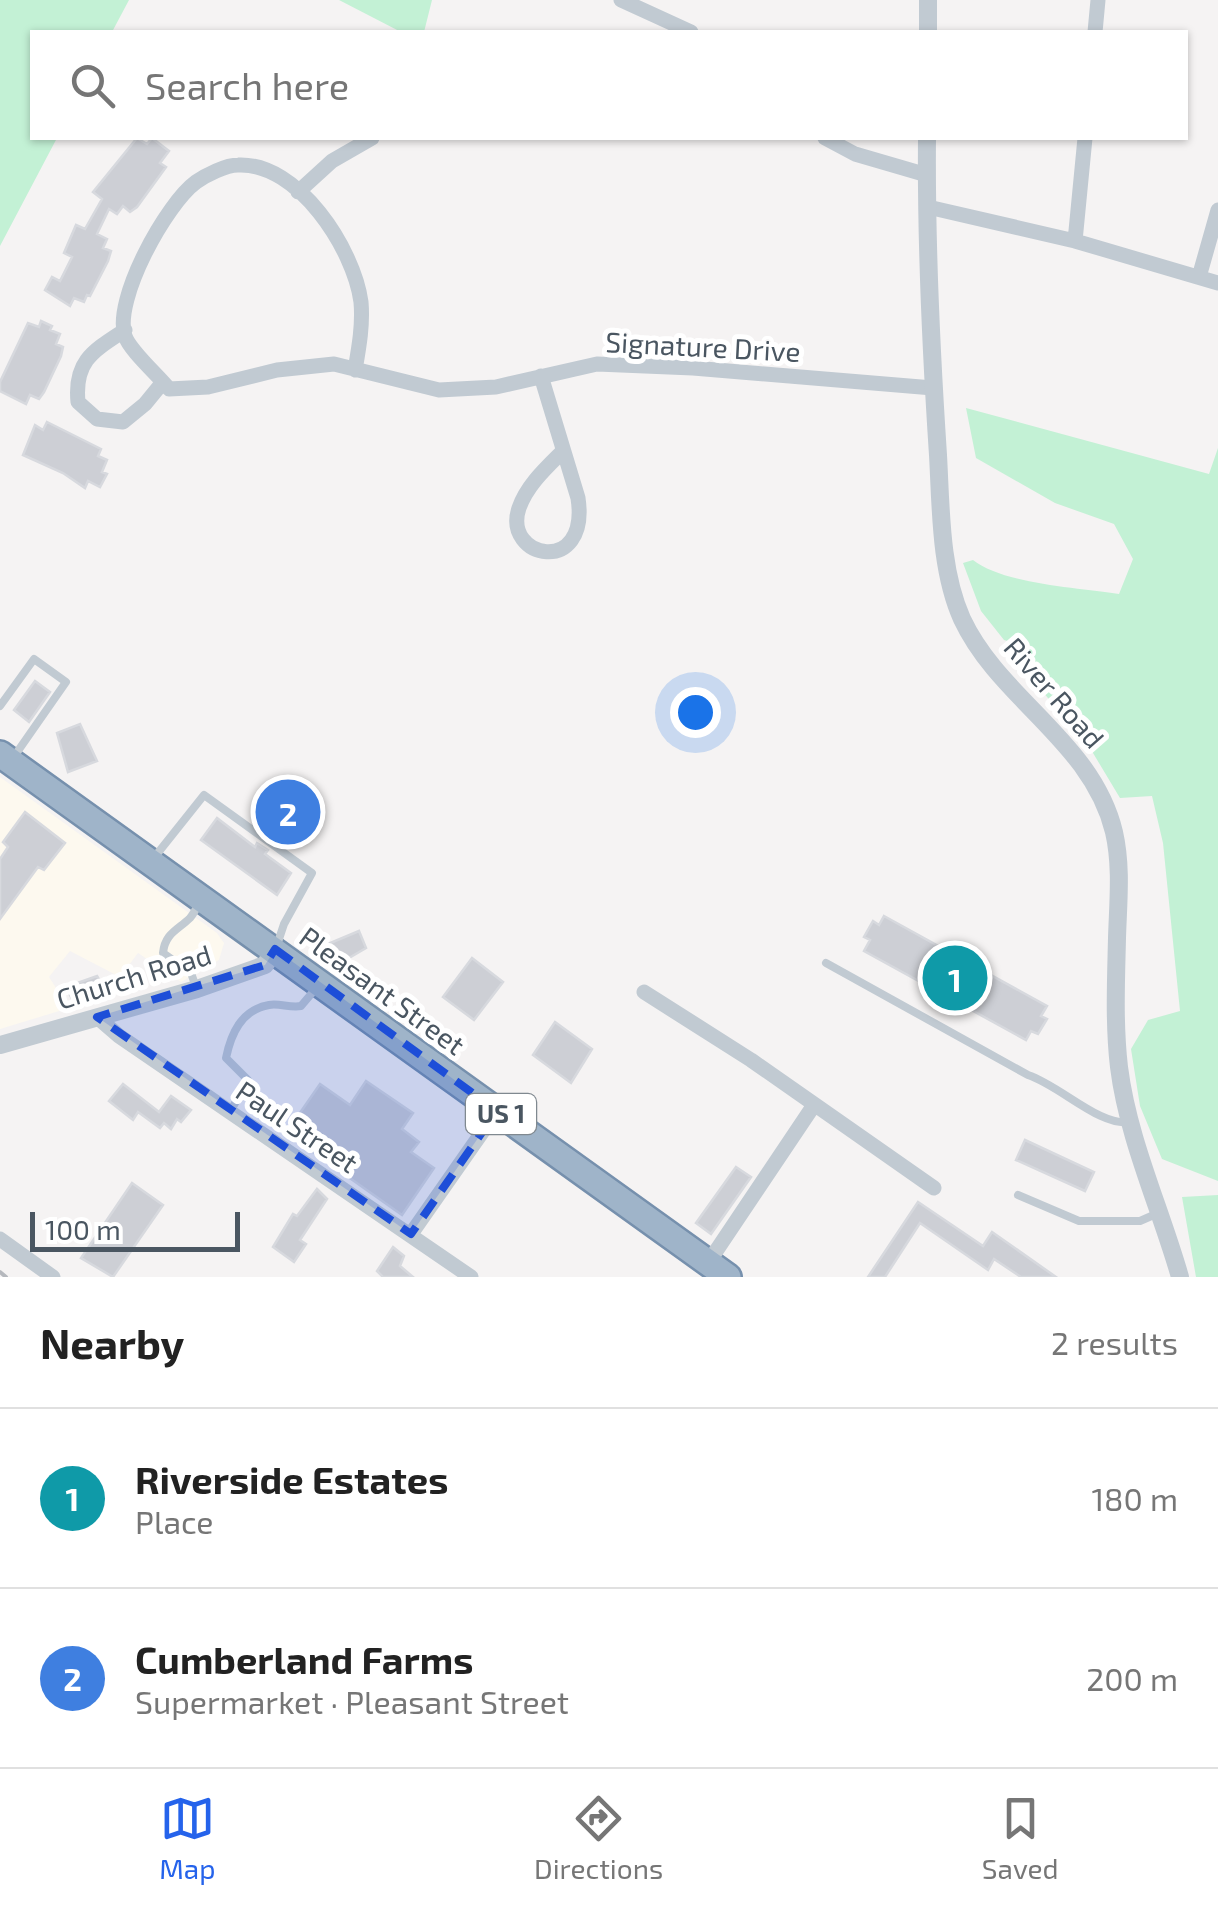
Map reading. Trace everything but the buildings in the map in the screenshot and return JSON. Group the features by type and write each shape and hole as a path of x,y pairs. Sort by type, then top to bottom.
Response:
{"highway":[{"name":"Pleasant Street","path":"5,758 718,1270"}],"street":[{"path":"621,0 687,30"},
{"path":"928,0 928,30"},
{"path":"1095,30 1098,0"},
{"path":"298,192 332,161 369,140"},
{"path":"829,140 870,160 926,175"},
{"name":"River Road","path":"927,140 934,388 944,535 952,587 963,620 1000,677 1046,721 1089,774 1104,802 1114,833 1118,867 1116,1033 1122,1083 1130,1122 1180,1277"},
{"path":"1075,241 1085,140"},
{"path":"125,330 98,347 81,366 76,381 78,402 97,418 123,422 164,382 126,338 125,330 124,305 156,230 194,183 233,164 258,166 279,177 322,213 350,262 360,298 362,330 355,370"},
{"path":"928,206 1075,241 1218,282"},
{"path":"1199,277 1218,210"},
{"name":"Signature Drive","path":"164,382 169,389 208,387 278,370 334,364 439,390 496,387 598,364 934,388"},
{"path":"541,376 578,498 580,527 565,549 550,553 534,550 523,541 516,522 520,505 532,484 563,451"},
{"name":"Church Road","path":"0,1045 197,989 265,965 275,949"},
{"path":"644,992 934,1188"},
{"name":"Paul Street","path":"97,1017 119,1036 471,1277"},
{"path":"718,1270 814,1105"},
{"path":"412,1234 497,1111"},
{"path":"0,1238 53,1277"}],"lane":[{"path":"0,706 34,659 66,682 5,758"},
{"path":"152,862 204,794 312,873 275,949"},
{"path":"197,989 191,973 163,953 163,945 203,898"},
{"path":"826,963 1028,1076 1047,1082 1104,1118 1116,1124 1130,1122"},
{"path":"230,1112 248,1080 226,1058 242,1019 270,1005 301,1006 320,982"},
{"path":"1018,1196 1078,1222 1140,1221 1159,1214"}],"highlighted area":[{"path":"275,949 497,1111 411,1234 97,1017 265,965"}],"shaded area":[{"path":"0,777 217,933 224,943 219,960 181,982 138,953 120,977 70,951 49,977 69,1008 0,1029"}],"green space":[{"path":"0,0 129,0 113,30 30,30 30,140 56,140 0,246"},
{"path":"339,0 432,0 424,30 397,30"},
{"path":"966,408 1209,474 1218,448 1218,1181 1162,1159 1140,1106 1131,1049 1148,1020 1180,1011 1163,843 1152,796 1120,798 1090,748 1021,666 1031,654 1028,647 1004,640 981,611 963,563 973,560 1022,580 1119,594 1133,559 1114,524 1055,503 976,458"},
{"path":"1218,1195 1218,1277 1196,1277 1182,1197"}],"railway":[{"path":"0,1272 6,1277"}],"place":[{"name":"Cumberland Farms","path":"288,812"},
{"name":"Riverside Estates","path":"955,978"}]}
